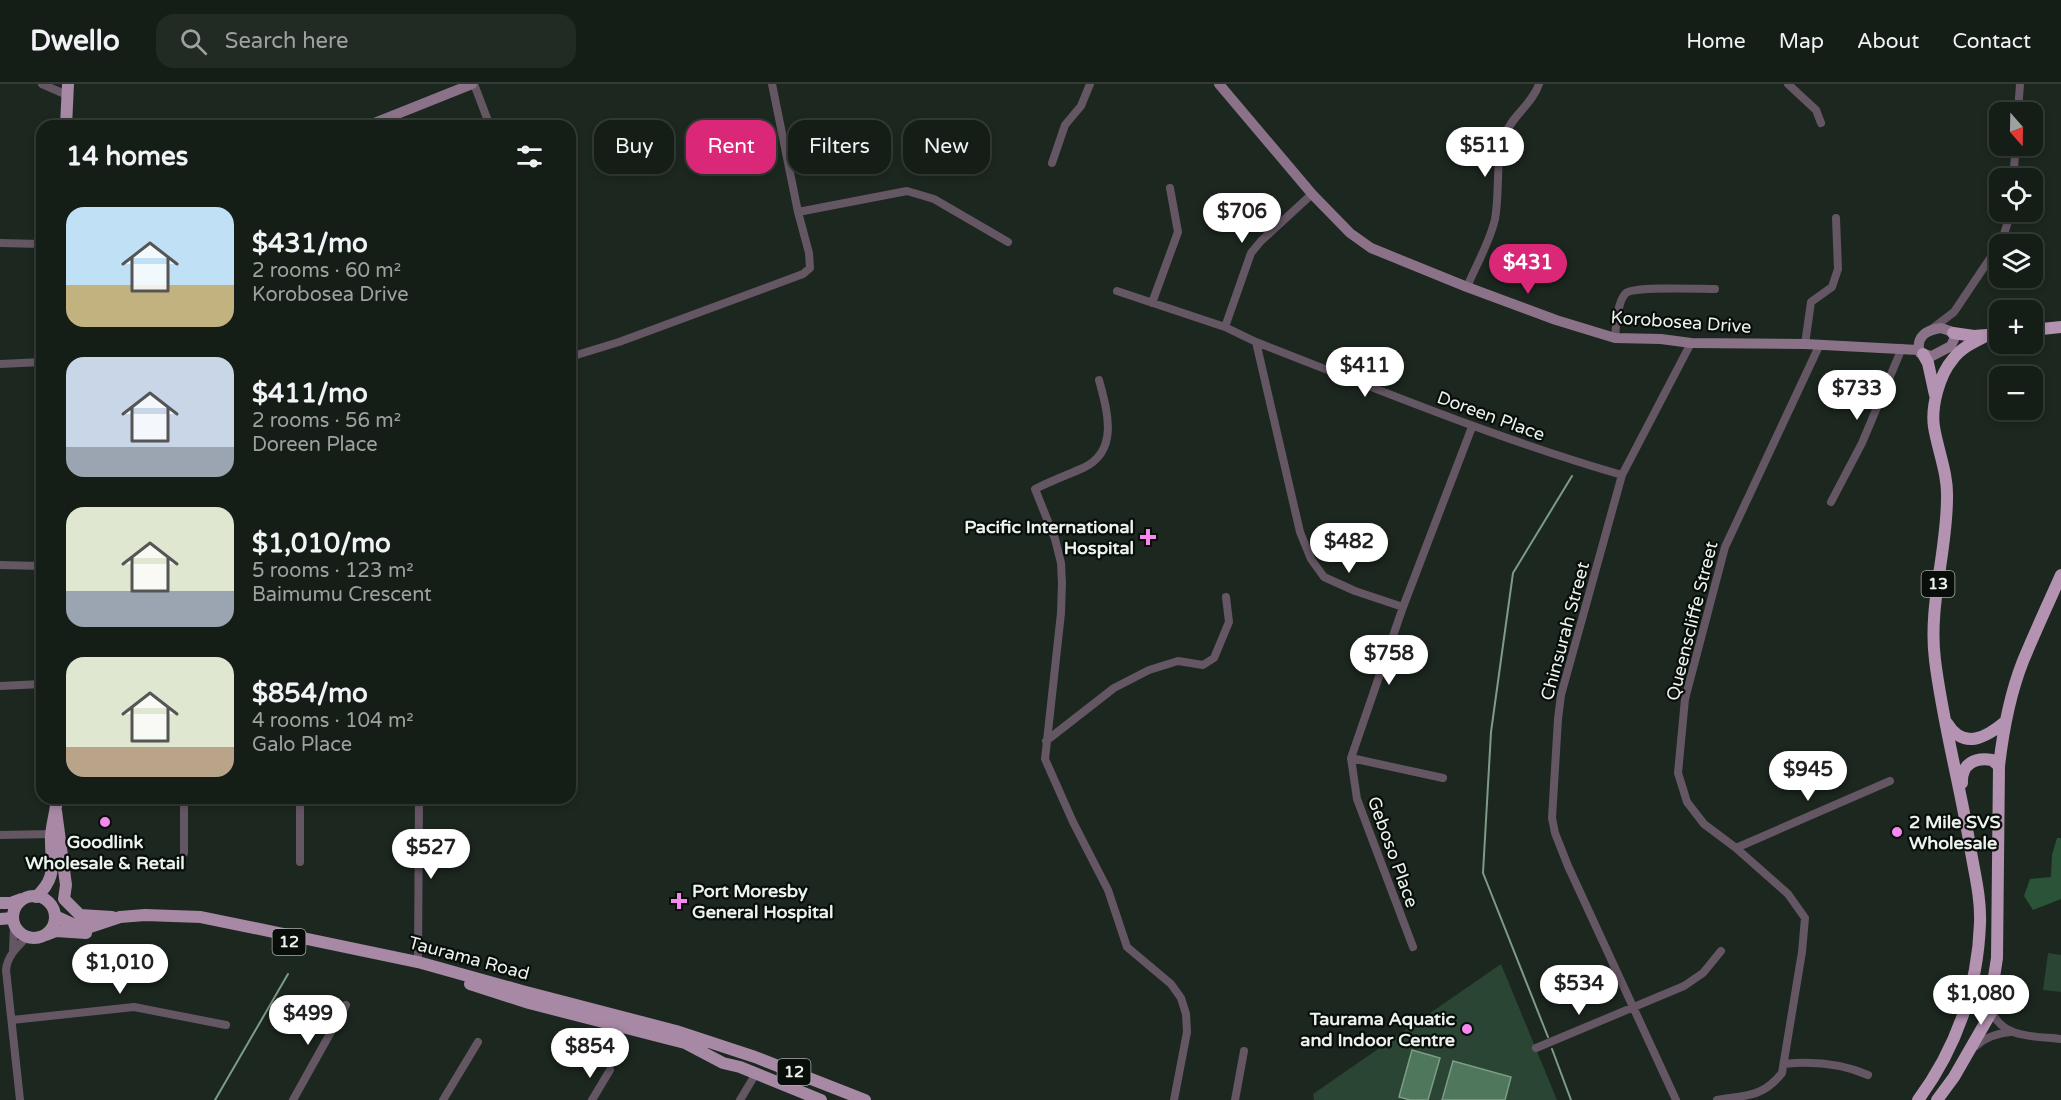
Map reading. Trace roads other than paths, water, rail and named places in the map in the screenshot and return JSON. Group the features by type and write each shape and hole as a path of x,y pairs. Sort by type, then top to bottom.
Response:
{"highway":[{"path":"2043,329 2061,327"},
{"path":"1952,332 1986,336"},
{"name":"13","path":"1918,1100 1935,1075 1966,1010 1973,981 1980,923 1976,877 1967,822 1935,659 1934,633 1947,497 1933,411 1936,396 1952,359 1965,347 1989,336"},
{"path":"1921,352 1928,363 1936,396"},
{"path":"1937,1100 1954,1077 1992,1011 1991,996 1997,958 1999,766 2006,722 2023,663 2061,575"},
{"path":"1945,719 1950,729 1962,736 1980,739 1989,736 2006,722"},
{"path":"1967,822 1968,810 1962,781 1967,764 1982,758 1992,760 1999,766"}],"main road":[{"path":"382,120 473,84"},
{"name":"Korobosea Drive","path":"1220,84 1312,194 1360,241 1371,248 1467,287 1556,320 1615,338 1661,339 1691,343 1820,344 1903,348 1921,352"},
{"path":"66,120 68,90"},
{"path":"1903,348 1931,329 1941,328 1952,332 1955,338 1951,346 1932,356 1921,352 1918,342 1921,337"},
{"path":"27,937 17,930 14,921 16,906 46,888 51,875 51,834 57,804"},
{"path":"56,811 66,885 64,899 80,915 120,917"},
{"path":"46,935 54,924 53,910 56,895 66,885"},
{"path":"0,903 11,903 31,897"},
{"name":"12","path":"31,897 46,900 53,910"},
{"name":"Taurama Road","path":"53,910 65,922 90,927 120,917 144,915 201,917 418,962 522,992 676,1031 755,1057 865,1100"},
{"path":"0,919 14,921"},
{"name":"Taurama Road","path":"46,935 56,931 79,934 139,921 162,919 322,948 435,973 529,1003 685,1043 723,1063 740,1067 821,1100"},
{"name":"12","path":"27,937 40,938 46,935"}],"street":[{"path":"42,84 68,90"},
{"path":"473,84 488,120"},
{"path":"576,355 620,342 803,274 810,268 809,253 798,212 772,84"},
{"path":"1052,163 1065,125 1081,106 1090,84"},
{"path":"1467,287 1495,221 1503,139 1509,124 1528,103 1539,84"},
{"path":"1788,84 1816,110 1821,123"},
{"path":"2019,102 2020,84"},
{"path":"1152,303 1178,232 1170,188"},
{"path":"798,212 907,190 934,199 1008,242"},
{"path":"1225,327 1251,253 1312,194"},
{"path":"1805,344 1811,302 1832,287 1838,269 1836,219"},
{"path":"1952,332 1951,320 1954,312 1995,251 2008,222"},
{"path":"0,243 36,244"},
{"path":"1615,338 1617,314 1624,295 1629,292 1654,289 1715,289"},
{"name":"Doreen Place","path":"1117,291 1225,327 1256,342 1472,427 1622,475"},
{"path":"1931,329 1954,312"},
{"path":"1256,342 1300,532 1311,559 1324,577 1355,591 1403,607"},
{"name":"Chinsurah Street","path":"1676,1100 1568,866 1555,833 1552,818 1561,695 1622,475 1691,343"},
{"name":"Queenscliffe Street","path":"1717,1100 1760,1094 1782,1073 1802,952 1805,918 1788,894 1736,848 1704,824 1687,802 1678,773 1685,699 1725,547 1820,344"},
{"path":"1831,502 1862,443 1903,348"},
{"path":"0,364 36,362"},
{"path":"1099,380 1109,431 1102,453 1085,467 1035,489 1055,539 1061,563 1062,583 1060,624 1045,759 1073,822 1108,890 1127,947 1170,984 1181,998 1186,1014 1186,1032 1174,1100"},
{"name":"Geboso Place","path":"1413,947 1357,799 1351,758 1403,607 1472,427"},
{"path":"0,566 36,566"},
{"path":"1046,741 1114,688 1149,670 1178,661 1203,665 1214,658 1229,622 1226,597"},
{"path":"0,686 36,684"},
{"path":"1351,758 1443,778"},
{"path":"1736,848 1890,781"},
{"path":"184,804 184,853"},
{"path":"300,804 300,862"},
{"path":"418,962 419,804"},
{"path":"0,835 51,834"},
{"path":"14,921 12,953 6,970 20,1100"},
{"path":"12,953 27,937"},
{"path":"1536,1048 1684,986 1703,973 1721,951"},
{"path":"293,1100 346,1005"},
{"path":"12,1020 134,1007 226,1025"},
{"path":"1992,1011 1996,1022 2010,1032"},
{"path":"1968,1054 1985,1038 1997,1034 2010,1032 2061,1039"},
{"path":"443,1100 478,1042"},
{"path":"1235,1100 1244,1051"},
{"path":"1784,1064 1806,1062 1852,1068 1868,1075"},
{"path":"592,1100 610,1070"},
{"path":"740,1100 755,1075"}],"waterway":[{"path":"1548,1037 1483,873 1491,732 1513,573 1572,476"},
{"path":"215,1100 288,974"},
{"path":"1552,1049 1571,1100"}],"place":[{"name":"Pacific International Hospital","path":"1148,537"},
{"name":"Goodlink Wholesale & Retail","path":"105,822"},
{"name":"2 Mile SVS Wholesale","path":"1897,832"},
{"name":"Port Moresby General Hospital","path":"679,901"},
{"name":"Taurama Aquatic and Indoor Centre","path":"1467,1029"}]}
